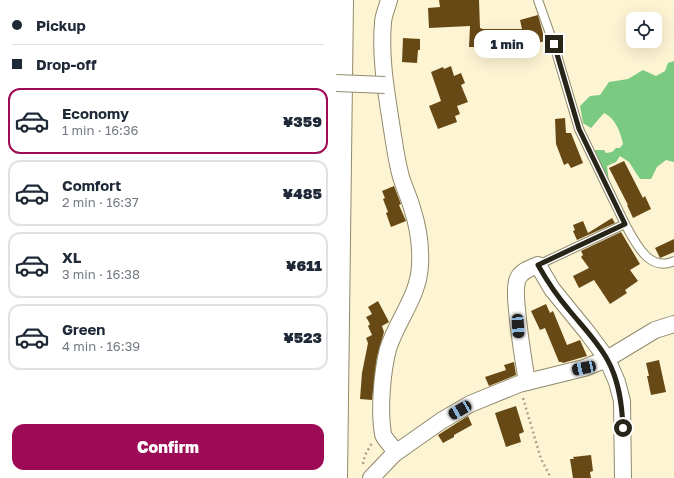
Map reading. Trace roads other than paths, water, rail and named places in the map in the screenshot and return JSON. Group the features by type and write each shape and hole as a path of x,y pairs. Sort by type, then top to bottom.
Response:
{"street":[{"path":"337,478 343,0"},
{"path":"389,0 383,22 382,46 386,85 397,159 401,176 413,208 418,237 420,266 415,293 388,349 384,372 382,402 383,436 394,448 394,454"},
{"path":"336,83 386,85"},
{"path":"523,383 516,299 517,281 520,274 538,265 552,289 607,359 617,382 622,401 623,478"},
{"path":"367,474 441,421 470,404 502,390 523,383 584,368 607,359 655,330 674,324"}],"lane":[{"path":"538,0 554,44 579,129 625,224 640,249 647,257 655,263 661,265 674,261"},
{"path":"538,265 625,224"}]}
